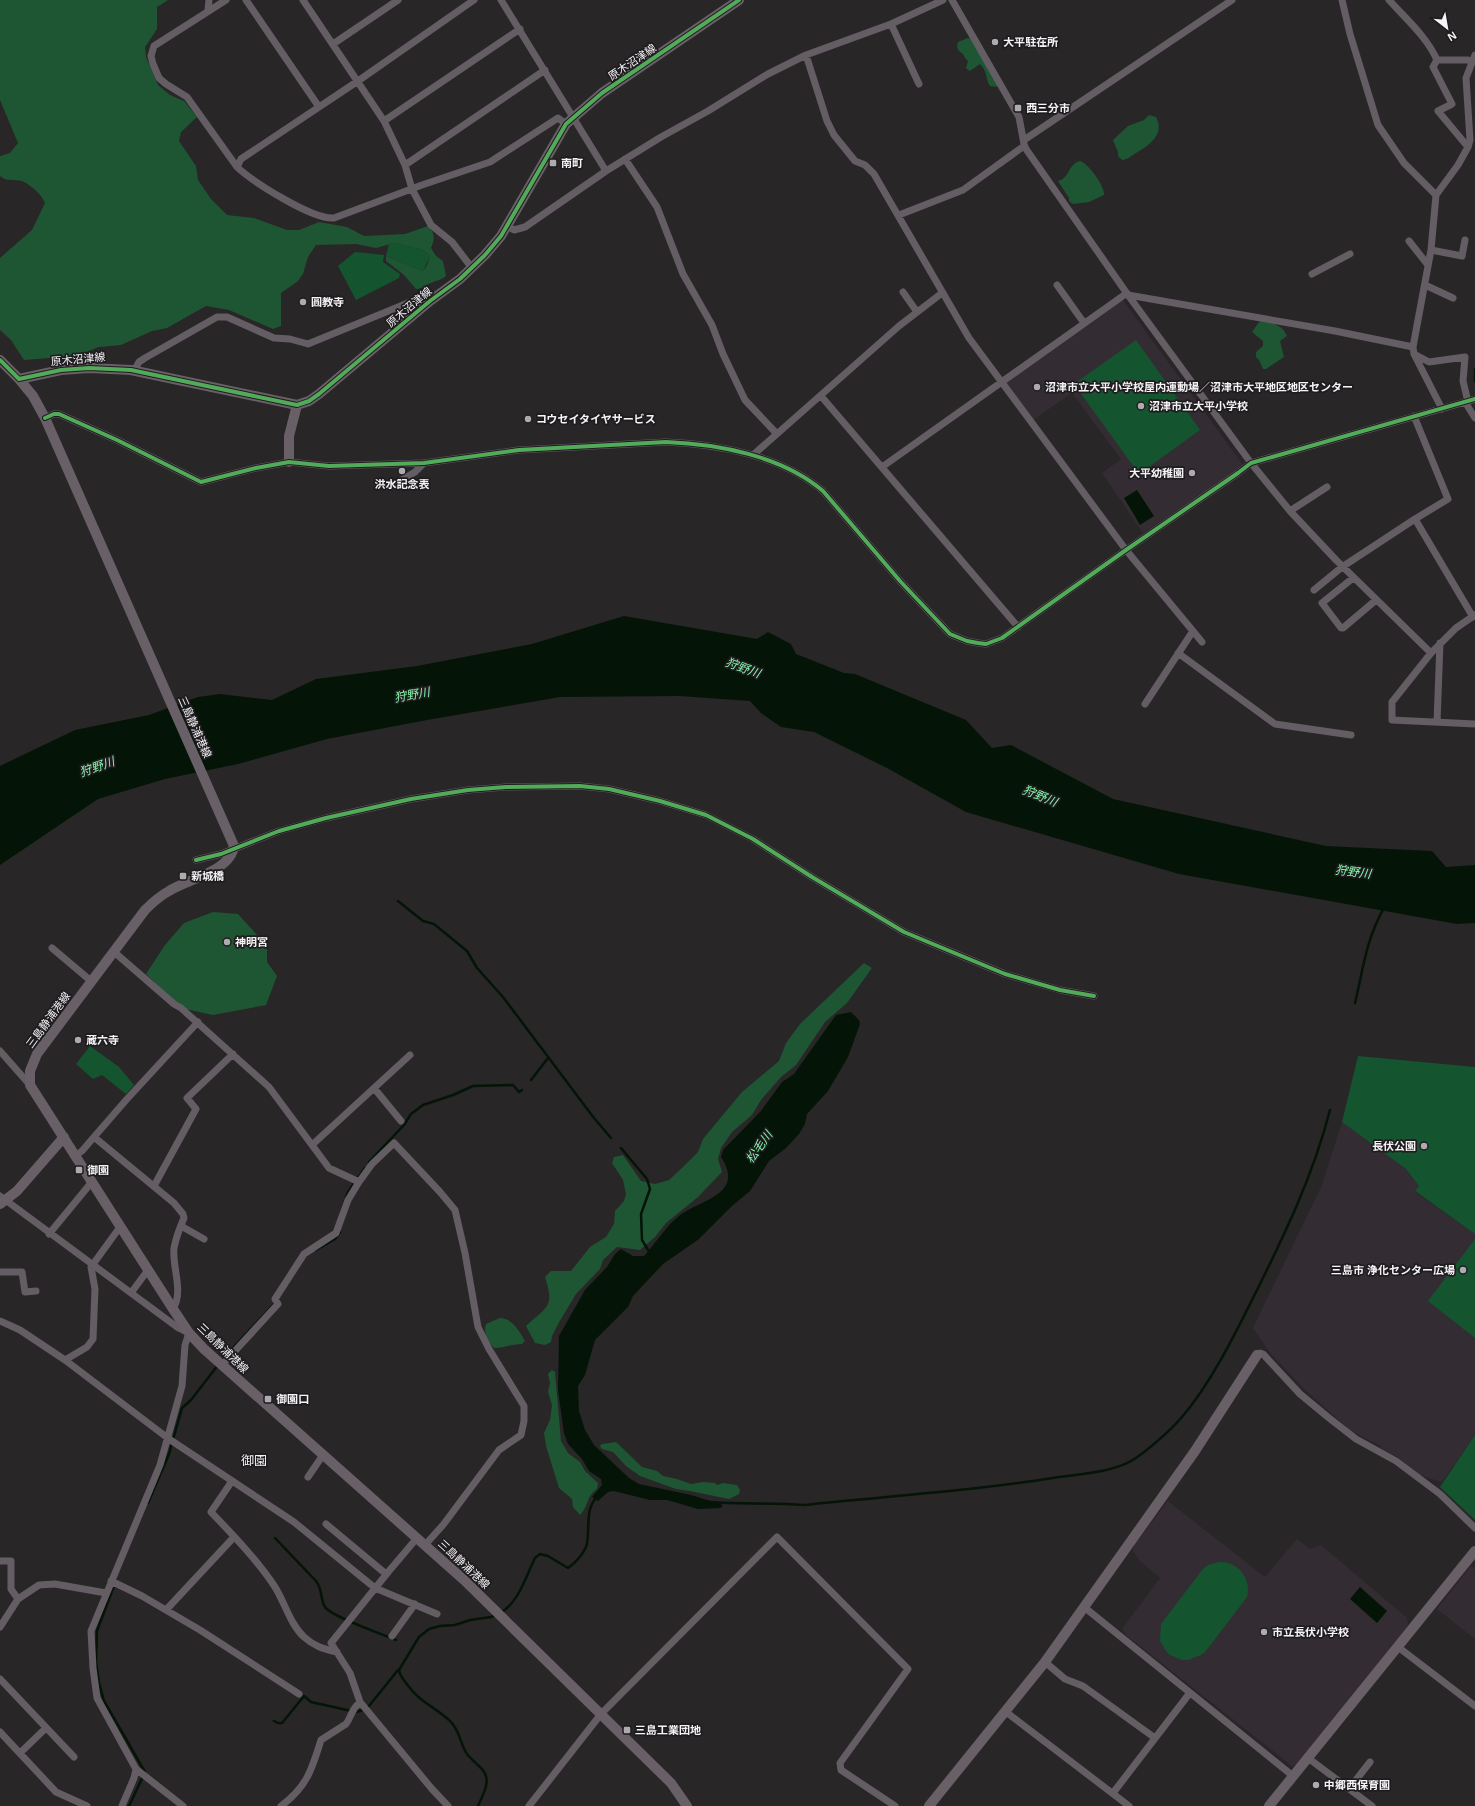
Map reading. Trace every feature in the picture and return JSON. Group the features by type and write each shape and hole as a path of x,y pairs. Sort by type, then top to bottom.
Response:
{"main road":[{"name":"原木沼津線","path":"19,379 61,370 89,368 134,371 297,405 309,401 472,268 493,247 570,121 602,93 739,0"},
{"path":"0,360 19,379"},
{"name":"三島静浦港線","path":"19,379 33,396 45,418 233,846 230,857 221,867 170,890 157,898 145,910 37,1054 30,1071 30,1085 64,1137 91,1183 189,1333 222,1365 421,1541 505,1620 601,1714"},
{"path":"289,462 289,436 297,405"},
{"path":"2,1200 17,1191 64,1137"},
{"path":"929,1806 1045,1662 1195,1451 1257,1355"},
{"path":"1269,1806 1475,1552"},
{"path":"601,1714 671,1783 687,1806"}],"street":[{"path":"208,10 209,0"},
{"path":"226,0 208,10 154,46 151,56 152,64 162,81 187,97 237,167 309,212 327,218 346,214 490,162 558,118 570,121"},
{"path":"246,0 319,107"},
{"path":"303,0 384,121 405,166 412,189 431,225 452,242 472,268"},
{"path":"332,44 398,0"},
{"path":"237,167 242,159 358,81 474,0"},
{"path":"502,0 545,70 570,121 606,171"},
{"path":"507,226 514,230 525,227 625,159 768,74 806,55 891,24 943,0"},
{"path":"952,0 1019,117 1024,143 1128,294 1251,463 1290,511 1342,567 1431,653"},
{"path":"899,215 963,190 1024,143 1232,0"},
{"path":"1342,0 1350,34 1378,125 1404,163 1436,195"},
{"path":"1389,0 1426,41 1437,60"},
{"path":"891,24 919,84"},
{"path":"384,121 520,29"},
{"path":"806,55 827,121 834,135 855,161 865,165 874,174 969,338 1000,382 1126,550 1202,642"},
{"path":"1437,60 1467,60 1474,58"},
{"path":"1442,409 1413,351 1431,250 1436,195 1468,147 1471,130 1466,78 1474,58"},
{"path":"1437,60 1433,67 1452,104 1438,111 1468,147"},
{"path":"405,166 545,70"},
{"path":"625,159 657,207 683,274 712,325 723,354 745,400 777,434"},
{"path":"1431,250 1462,256 1465,240"},
{"path":"1409,241 1428,265"},
{"path":"1312,274 1350,254"},
{"path":"1057,285 1084,323"},
{"path":"1425,285 1453,298"},
{"path":"902,292 917,312"},
{"path":"753,455 899,326 942,293"},
{"path":"882,467 1000,382 1128,294 1335,331 1413,351 1429,362 1465,357 1463,381 1475,418"},
{"path":"134,371 139,362 145,358 217,317 227,317 274,338 290,339 308,344 420,298 425,297 430,301"},
{"path":"821,396 1018,627"},
{"path":"45,418 54,414 59,414 117,440 201,482 256,468 289,462 329,466 424,463 519,450 666,442 717,447 753,455 796,472 814,484 823,492 900,581 950,634 967,641 986,644 1002,638 1126,550 1238,474 1251,463 1470,401"},
{"path":"1314,590 1342,567 1414,519 1448,499 1414,416"},
{"path":"395,484 415,472 424,463"},
{"path":"1290,511 1327,487"},
{"path":"1414,519 1474,616 1456,628 1440,643 1392,702 1392,720 1475,724"},
{"path":"1354,578 1322,603 1341,628 1343,628 1376,600"},
{"path":"1145,704 1193,630"},
{"path":"1437,722 1440,643"},
{"path":"1178,653 1275,724 1351,734"},
{"path":"196,860 233,846 326,818 371,807 468,790 548,786 580,786 610,789 660,801 706,815 753,839 824,885 904,932 1005,974 1060,990 1094,996"},
{"path":"52,948 91,981"},
{"path":"113,951 174,1004 182,1008 198,1022 268,1087 329,1168 359,1182"},
{"path":"75,1156 82,1151 126,1099 198,1022"},
{"path":"0,1051 30,1085"},
{"path":"154,1186 196,1109 187,1098 233,1054"},
{"path":"312,1145 410,1055"},
{"path":"374,1088 401,1121"},
{"path":"94,1137 180,1208 184,1218 174,1249 178,1295 177,1303 173,1309"},
{"path":"222,1365 278,1304 276,1299 304,1254 336,1233 348,1200 359,1182 372,1164 394,1143 455,1210 465,1253 478,1327 489,1349 521,1399 525,1410 521,1435 499,1450 443,1525 421,1541 386,1574 331,1643 350,1674 360,1702 432,1789 448,1806"},
{"path":"49,1234 91,1183"},
{"path":"2,1200 178,1327 189,1333 185,1346 182,1386 169,1439 114,1582 106,1593 91,1632 93,1668 97,1698 136,1769 183,1806"},
{"path":"181,1226 204,1239"},
{"path":"65,1360 87,1347 94,1339 95,1296 92,1265 120,1227"},
{"path":"131,1293 148,1270"},
{"path":"0,1272 22,1272 25,1292 36,1291"},
{"path":"0,1321 20,1330 65,1360 169,1439 294,1522 375,1588 437,1614"},
{"path":"1257,1355 1260,1353 1263,1354 1300,1394 1346,1433 1403,1466 1440,1494 1475,1528"},
{"path":"308,1477 323,1455"},
{"path":"232,1481 211,1510 212,1512 275,1587 296,1628 303,1636 320,1648 337,1652"},
{"path":"326,1524 386,1574"},
{"path":"166,1610 234,1537"},
{"path":"529,1806 601,1714 777,1537 908,1669 840,1763 841,1770 895,1806"},
{"path":"0,1561 11,1561 11,1589 18,1599"},
{"path":"114,1582 166,1610 299,1694"},
{"path":"0,1626 18,1599 39,1585 55,1584 106,1593"},
{"path":"392,1636 415,1604"},
{"path":"1084,1607 1189,1694 1293,1776"},
{"path":"1398,1647 1475,1706"},
{"path":"1045,1662 1065,1679 1083,1686 1155,1738"},
{"path":"0,1678 74,1757"},
{"path":"1113,1793 1189,1694"},
{"path":"281,1806 298,1793 309,1776 321,1740 346,1724 349,1721 352,1710 360,1702"},
{"path":"1006,1712 1129,1806"},
{"path":"20,1752 46,1728"},
{"path":"0,1732 56,1792 86,1806"},
{"path":"1308,1758 1372,1806"},
{"path":"1349,1789 1370,1762"},
{"path":"122,1806 134,1778 136,1769"}],"shaded area":[{"name":"沼津市立大平小学校","path":"1122,299 1243,465 1143,533 1102,473 1121,459 1072,393 1033,420 1005,382"},
{"path":"1342,1122 1406,1169 1419,1186 1415,1192 1475,1234 1475,1435 1442,1482 1419,1475 1396,1456 1381,1448 1381,1446 1349,1429 1304,1389 1271,1354 1253,1328 1322,1185"},
{"name":"市立長伏小学校","path":"1167,1502 1169,1502 1265,1577 1297,1539 1310,1549 1321,1545 1407,1618 1408,1624 1406,1628 1296,1765 1292,1766 1126,1635 1122,1629 1160,1578 1140,1561 1133,1551 1134,1546"},
{"path":"1471,1566 1475,1569 1475,1639 1437,1609"}],"green space":[{"path":"0,0 168,0 157,7 157,29 145,47 146,57 158,85 170,95 184,101 197,117 181,132 179,141 196,166 198,180 211,199 227,215 254,218 287,230 299,230 319,222 347,227 364,236 405,234 428,226 434,236 431,248 436,256 443,261 446,276 422,288 416,289 404,275 386,261 386,256 423,271 430,256 423,250 394,243 376,248 356,244 316,245 308,257 303,274 298,281 281,293 281,326 273,329 229,310 206,306 167,328 152,331 121,345 99,347 76,356 24,360 11,340 0,330 0,258 32,230 45,203 39,194 22,181 7,180 0,176 0,156 10,153 18,143 0,100"},
{"path":"968,38 972,39 998,85 996,87 990,86 985,70 980,64 970,71 966,68 968,61 957,46 958,42"},
{"path":"1149,115 1156,117 1158,123 1159,129 1155,138 1141,150 1127,159 1122,160 1118,156 1113,140 1128,126 1144,120"},
{"path":"1080,161 1095,175 1102,186 1104,195 1089,202 1073,204 1069,201 1069,198 1058,181 1065,177 1073,165"},
{"path":"394,243 423,250 430,256 423,271 386,256 389,244"},
{"path":"355,252 384,255 383,262 400,274 399,278 356,300 338,266"},
{"path":"1265,321 1275,324 1281,328 1287,336 1280,341 1284,357 1266,369 1263,369 1256,357 1256,352 1263,346 1263,341 1252,332 1259,322"},
{"path":"1136,340 1200,430 1139,474 1074,384"},
{"path":"213,912 238,914 267,946 267,962 277,976 266,1005 213,1015 181,1008 146,974 165,945 184,923"},
{"path":"864,963 872,968 847,1003 825,1022 796,1065 781,1077 761,1100 752,1115 732,1132 721,1148 718,1159 722,1172 698,1197 666,1223 655,1237 640,1250 617,1247 603,1260 600,1269 576,1294 558,1324 552,1336 551,1342 545,1345 535,1343 526,1326 544,1310 549,1301 548,1287 545,1277 551,1271 571,1271 590,1247 606,1237 614,1224 615,1211 624,1201 626,1194 623,1180 612,1163 614,1157 623,1155 641,1181 655,1184 669,1180 698,1152 703,1139 742,1092 779,1061 786,1043 800,1024"},
{"path":"90,1046 119,1067 134,1085 126,1094 102,1075 93,1079 76,1064"},
{"name":"長伏公園","path":"1358,1056 1475,1067 1475,1234 1415,1191 1419,1186 1406,1169 1342,1122"},
{"name":"三島市 浄化センター広場","path":"1475,1239 1475,1338 1428,1301"},
{"path":"500,1318 508,1320 515,1326 525,1341 522,1344 498,1348 494,1348 492,1346 488,1340 485,1327 486,1324"},
{"path":"552,1370 555,1372 561,1441 568,1453 580,1462 585,1471 598,1483 597,1489 589,1498 583,1512 580,1515 573,1507 572,1499 559,1488 546,1446 544,1433 550,1420 552,1405 548,1392 550,1383 548,1374"},
{"path":"1475,1435 1475,1520 1440,1487"},
{"path":"616,1442 642,1467 657,1471 663,1476 691,1484 703,1482 715,1483 717,1485 723,1483 737,1485 740,1490 739,1494 729,1499 676,1489 640,1476 626,1466 613,1452 602,1449 600,1446 602,1444"},
{"path":"1226,1562 1238,1568 1242,1572 1247,1584 1247,1597 1205,1652 1188,1660 1182,1660 1170,1655 1160,1641 1161,1624 1203,1569 1208,1565"}],"water":[{"path":"1137,490 1154,516 1140,525 1124,498"},
{"name":"狩野川","path":"624,616 757,639 768,632 791,644 796,654 844,673 855,674 966,720 992,748 1011,745 1113,799 1326,846 1432,851 1446,867 1475,865 1475,923 1457,924 1179,874 966,812 887,768 814,732 781,727 761,713 750,701 680,696 560,697 327,739 238,764 165,779 98,799 0,865 0,766 75,730 149,715 198,697 220,694 272,700 316,679 417,666 532,644"},
{"name":"松毛川","path":"851,1012 859,1020 860,1024 848,1057 828,1091 807,1114 805,1124 799,1134 786,1148 769,1161 750,1191 732,1206 699,1239 663,1264 633,1296 628,1307 595,1340 585,1375 578,1386 579,1411 585,1430 594,1445 629,1478 639,1484 691,1495 723,1505 721,1508 698,1509 667,1500 650,1500 614,1491 608,1492 598,1501 592,1497 602,1485 601,1479 589,1471 582,1459 568,1444 564,1433 558,1390 559,1336 585,1290 607,1267 615,1254 621,1249 633,1256 644,1256 666,1229 679,1216 717,1195 724,1188 728,1180 727,1170 721,1157 723,1150 761,1111 782,1082 794,1074 836,1015"},
{"path":"1360,1587 1387,1611 1377,1623 1350,1599"}],"waterway":[{"path":"1475,369 1475,381"},
{"path":"398,901 423,921 434,924 467,951 477,968 503,997 594,1118 611,1138"},
{"path":"1355,1003 1369,943 1384,908"},
{"path":"531,1080 548,1058"},
{"path":"369,1162 404,1125 411,1114 423,1105 453,1095 473,1086 513,1085 519,1092 522,1090"},
{"path":"709,1502 803,1505 931,1493 1096,1472 1115,1468 1131,1461 1158,1441 1182,1417 1193,1404 1221,1359 1287,1228 1315,1158 1330,1110"},
{"path":"621,1148 647,1179 650,1189 641,1214 642,1240 650,1253"},
{"path":"341,1212 348,1192 365,1168"},
{"path":"316,1250 335,1239 340,1232"},
{"path":"221,1361 276,1302"},
{"path":"148,1503 169,1454 182,1408 191,1400 218,1365"},
{"path":"500,1613 506,1609 517,1596 535,1558 540,1554 548,1556 568,1568 578,1559 586,1547 590,1509 596,1498"},
{"path":"275,1538 316,1581 320,1588 323,1604 329,1611 337,1616 396,1640"},
{"path":"115,1583 97,1631 96,1661 99,1683 104,1701 145,1772 129,1806"},
{"path":"478,1806 485,1791 487,1781 484,1772 467,1754 458,1733 450,1721 411,1690 403,1679 399,1670 419,1637 429,1629 440,1626 455,1625 470,1620 496,1615"},
{"path":"274,1721 282,1723 304,1696 311,1702 356,1712 363,1710 369,1706 398,1670"}],"cycle path":[{"path":"0,360 19,379 61,370 89,368 131,370 297,405 309,401 430,301 460,279 485,255 501,236 566,124 602,93 739,0"},
{"path":"45,418 54,414 59,414 117,440 201,482 256,468 289,462 329,466 424,463 519,450 666,442 686,443 728,449 749,454 789,469 807,479 823,491 900,581 950,634 967,641 986,644 1002,638 1251,463 1475,399"},
{"path":"196,860 221,854 279,831 326,818 411,799 468,790 506,787 580,786 609,789 660,801 706,815 753,839 812,877 904,932 1005,974 1060,990 1094,996"}],"place":[{"name":"大平駐在所","path":"995,42"},
{"name":"西三分市","path":"1018,108"},
{"name":"南町","path":"553,163"},
{"name":"圓教寺","path":"303,302"},
{"name":"沼津市立大平小学校屋内運動場／沼津市大平地区地区センター","path":"1037,387"},
{"name":"沼津市立大平小学校","path":"1141,406"},
{"name":"コウセイタイヤサービス","path":"528,419"},
{"name":"洪水記念表","path":"402,471"},
{"name":"大平幼稚園","path":"1192,473"},
{"name":"新城橋","path":"183,876"},
{"name":"神明宮","path":"227,942"},
{"name":"蔵六寺","path":"78,1040"},
{"name":"長伏公園","path":"1424,1146"},
{"name":"御園","path":"79,1170"},
{"name":"三島市 浄化センター広場","path":"1463,1270"},
{"name":"御園口","path":"268,1399"},
{"name":"市立長伏小学校","path":"1264,1632"},
{"name":"三島工業団地","path":"627,1730"},
{"name":"中郷西保育園","path":"1316,1785"}],"district":[{"name":"御園","path":"254,1460"}]}
